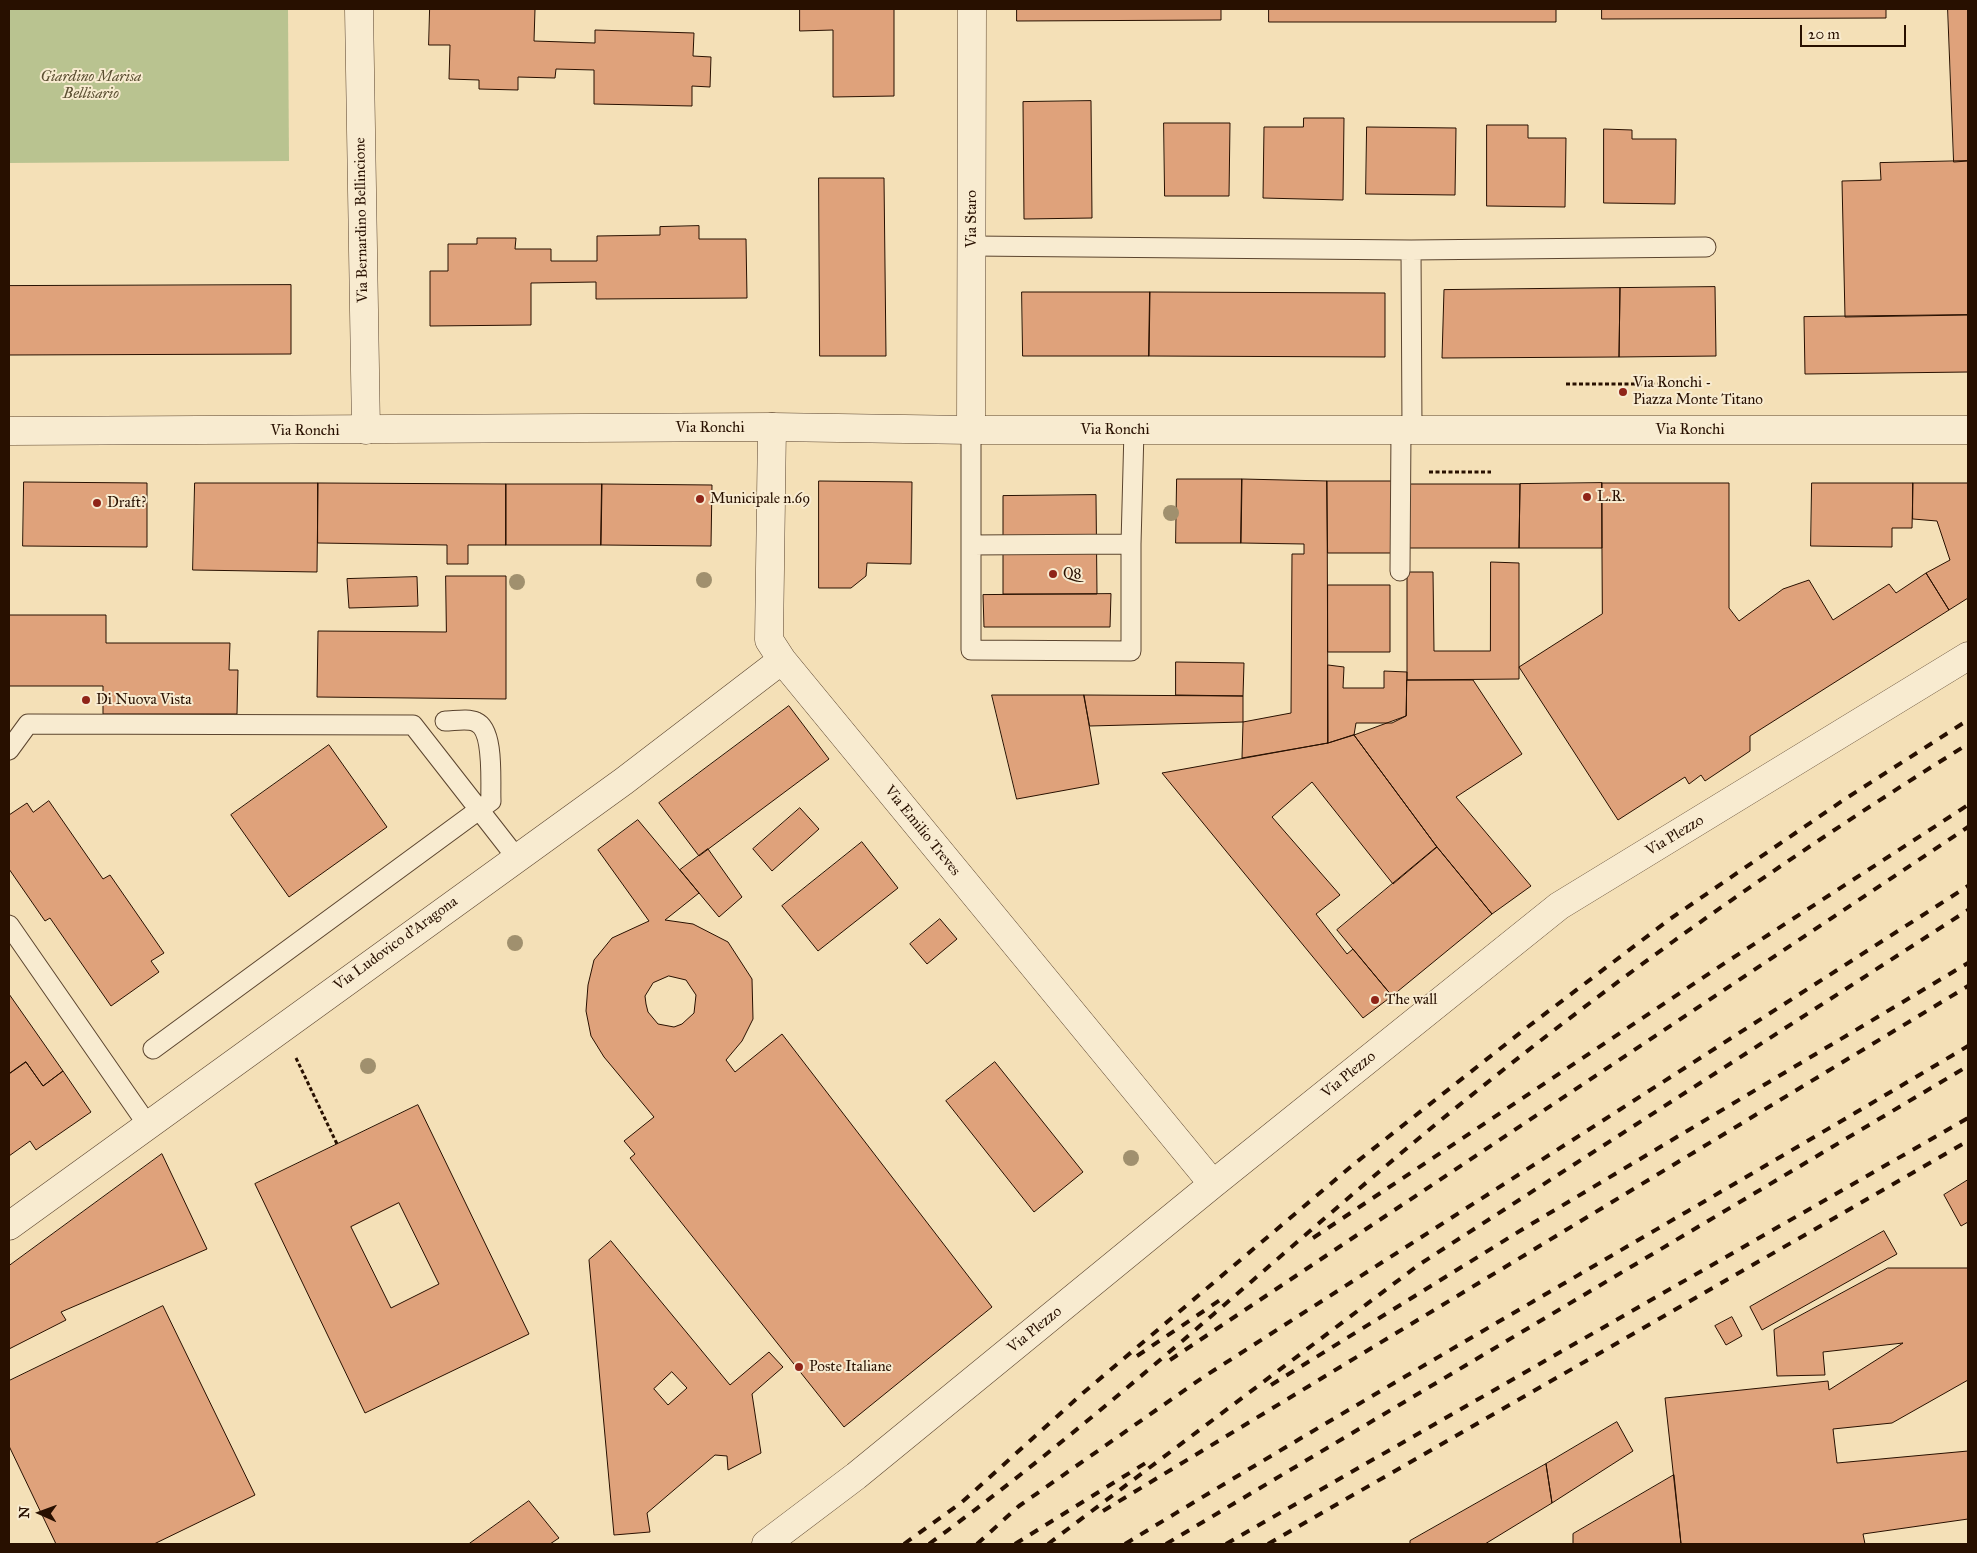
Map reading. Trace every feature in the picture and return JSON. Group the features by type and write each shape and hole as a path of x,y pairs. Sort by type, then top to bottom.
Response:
{"street":[{"name":"Via Bernardino Bellincione","path":"359,9 366,430"},
{"name":"Via Staro","path":"972,9 972,430"},
{"name":"Via Ronchi","path":"9,431 772,427 972,430 1968,430"},
{"name":"Via Emilio Treves","path":"772,427 769,640 782,660 1213,1184"},
{"name":"Via Plezzo","path":"766,1544 856,1476 1213,1184 1559,906 1968,656"},
{"name":"Via Ludovico d'Aragona","path":"9,1226 147,1124 624,780 782,660"}],"lane":[{"path":"972,246 1412,250 1706,247"},
{"path":"1400,571 1401,472 1406,430 1412,250"},
{"path":"972,430 971,650 1131,651 1134,430"},
{"path":"971,545 1131,544"},
{"path":"153,1049 490,801 488,740 484,728 476,722 445,721"},
{"path":"9,750 28,724 413,725 516,857"},
{"path":"9,925 147,1124"}],"path":[{"path":"1566,384 1666,384"},
{"path":"1401,472 1491,472"},
{"path":"295,1057 337,1144"}],"green space":[{"name":"Giardino Marisa Bellisario","path":"9,9 288,9 289,161 9,163"}],"building":[{"path":"430,9 535,9 534,41 595,43 595,30 694,33 693,56 711,57 710,87 692,86 692,106 594,104 594,70 556,69 555,78 518,77 518,90 479,89 479,80 449,79 450,45 429,45"},
{"path":"800,9 894,9 894,96 833,97 833,30 800,31"},
{"path":"1017,9 1221,9 1221,20 1017,21"},
{"path":"1269,9 1556,9 1556,22 1269,22"},
{"path":"1602,9 1886,9 1886,18 1602,19"},
{"path":"1948,9 1968,9 1968,161 1954,162"},
{"path":"1091,101 1092,218 1024,219 1023,102"},
{"path":"1304,118 1344,118 1343,200 1263,198 1264,127 1303,127"},
{"path":"1164,123 1230,123 1229,196 1165,196"},
{"path":"1487,125 1528,125 1528,138 1566,138 1565,207 1487,206"},
{"path":"1367,127 1456,128 1455,195 1366,194"},
{"path":"1604,129 1632,130 1632,139 1676,139 1675,204 1604,203"},
{"path":"1968,161 1968,315 1845,317 1842,181 1881,180 1880,163"},
{"path":"819,178 884,178 886,356 820,356"},
{"path":"699,226 699,239 746,239 747,298 596,299 596,282 531,283 531,325 430,326 430,271 448,271 448,244 477,244 477,238 516,238 515,249 551,249 551,261 597,261 597,236 660,235 660,227"},
{"path":"291,285 291,354 9,355 9,286"},
{"path":"1715,287 1716,356 1619,357 1620,288"},
{"path":"1620,288 1619,357 1442,358 1444,290"},
{"path":"1022,292 1150,292 1149,356 1023,356"},
{"path":"1150,292 1385,293 1385,357 1149,356"},
{"path":"1968,315 1968,372 1805,374 1804,317"},
{"path":"1177,479 1242,479 1241,543 1176,543"},
{"path":"1242,479 1327,481 1328,743 1242,758 1243,722 1291,713 1292,554 1304,554 1304,544 1241,543"},
{"path":"819,481 912,482 911,564 867,563 866,576 851,588 819,588"},
{"path":"1327,481 1392,481 1391,553 1328,553"},
{"path":"24,482 147,483 147,547 23,546"},
{"path":"195,483 318,483 317,572 193,570"},
{"path":"318,483 506,484 506,545 468,545 468,564 447,564 447,545 318,543"},
{"path":"1602,483 1729,483 1729,608 1739,621 1783,589 1809,580 1833,620 1889,584 1896,593 1926,573 1949,610 1750,736 1750,751 1705,781 1701,775 1689,784 1685,777 1618,820 1519,667 1602,614"},
{"path":"1602,483 1602,548 1519,548 1520,484"},
{"path":"1812,483 1913,483 1912,528 1892,528 1892,547 1811,546"},
{"path":"1913,483 1968,483 1968,598 1949,610 1926,573 1950,560 1937,521 1913,519"},
{"path":"506,484 602,484 601,545 506,545"},
{"path":"602,484 712,485 711,546 601,545"},
{"path":"1407,484 1520,484 1519,548 1407,548"},
{"path":"1096,495 1097,594 1003,594 1003,496"},
{"path":"1491,562 1519,563 1519,679 1407,680 1407,572 1433,572 1434,651 1490,651"},
{"path":"446,576 506,576 506,699 317,697 318,631 446,632"},
{"path":"417,577 418,606 349,608 347,579"},
{"path":"1328,585 1390,585 1390,652 1328,652"},
{"path":"1111,594 1110,627 984,627 983,595"},
{"path":"9,615 106,615 106,643 230,643 229,670 238,670 237,714 103,714 103,686 9,686"},
{"path":"1176,662 1244,663 1243,696 1176,695"},
{"path":"1328,665 1344,667 1343,688 1384,688 1384,671 1407,672 1406,716 1392,723 1356,723 1354,735 1328,743"},
{"path":"1407,680 1473,680 1522,754 1456,797 1531,886 1492,914 1437,847 1354,735 1406,716"},
{"path":"992,695 1084,695 1099,784 1017,799"},
{"path":"1084,695 1243,696 1243,722 1090,726"},
{"path":"789,706 829,759 699,856 659,803"},
{"path":"1354,735 1437,847 1393,884 1312,782 1272,817 1340,895 1316,914 1347,954 1353,949 1392,996 1363,1018 1162,773 1328,743"},
{"path":"329,745 387,827 289,897 231,815"},
{"path":"49,801 103,879 110,875 164,953 151,961 159,972 111,1006 50,918 45,921 9,869 9,815 27,803 33,812"},
{"path":"800,808 819,829 772,871 753,849"},
{"path":"638,820 699,893 665,920 693,924 728,942 752,979 753,1019 742,1041 726,1060 735,1072 782,1034 992,1307 844,1427 630,1158 635,1154 624,1141 654,1117 604,1057 591,1036 586,1011 588,985 594,960 612,938 649,921 598,850","holes":["669,976 686,980 696,995 694,1013 682,1024 674,1027 658,1024 648,1012 645,996 653,983"]},
{"path":"862,842 898,888 818,951 782,906"},
{"path":"1437,847 1492,914 1392,996 1337,930"},
{"path":"708,849 742,897 719,917 680,870"},
{"path":"940,919 957,939 927,964 910,944"},
{"path":"9,994 63,1071 43,1086 26,1062 9,1074"},
{"path":"26,1062 43,1086 63,1071 91,1112 36,1150 30,1141 9,1156 9,1074"},
{"path":"995,1062 1083,1172 1034,1212 946,1101"},
{"path":"418,1105 529,1334 365,1413 255,1184","holes":["399,1203 439,1284 391,1308 351,1227"]},
{"path":"162,1154 207,1249 61,1312 66,1320 9,1349 9,1266"},
{"path":"1968,1180 1968,1222 1961,1226 1944,1195"},
{"path":"1884,1231 1897,1254 1762,1330 1750,1307"},
{"path":"611,1241 730,1385 769,1352 783,1367 752,1394 761,1453 728,1470 727,1456 715,1455 647,1513 650,1532 614,1535 589,1260","holes":["672,1372 687,1388 668,1405 654,1389"]},
{"path":"1888,1268 1968,1268 1968,1380 1892,1423 1833,1429 1837,1463 1968,1451 1968,1519 1863,1534 1865,1544 1681,1544 1665,1398 1828,1381 1829,1390 1903,1343 1823,1352 1825,1375 1777,1376 1774,1330"},
{"path":"163,1306 255,1495 154,1544 56,1544 9,1446 9,1381"},
{"path":"1732,1317 1742,1336 1726,1345 1715,1326"},
{"path":"1617,1422 1633,1451 1552,1503 1546,1464"},
{"path":"1546,1464 1552,1503 1485,1544 1410,1544 1410,1541"},
{"path":"1674,1475 1681,1544 1573,1544 1573,1534"},
{"path":"529,1501 559,1538 550,1544 469,1544"}],"railway":[{"path":"904,1544 961,1503 1083,1393 1354,1164 1525,1029 1670,919 1845,799 1968,720"},
{"path":"929,1544 992,1497 1114,1399 1412,1144 1546,1036 1683,934 1753,885 1968,744"},
{"path":"1313,1238 1725,963 1968,805"},
{"path":"1170,1360 1968,827"},
{"path":"977,1544 1019,1506 1202,1378 1968,886"},
{"path":"1048,1544 1420,1264 1968,910"},
{"path":"1271,1385 1523,1229 1968,963"},
{"path":"1103,1511 1968,986"},
{"path":"1125,1544 1335,1418 1968,1046"},
{"path":"1166,1544 1968,1066"},
{"path":"1226,1544 1968,1118"},
{"path":"1268,1544 1968,1141"},
{"path":"1137,1356 1226,1296"},
{"path":"1015,1544 1152,1459"}],"place":[{"name":"Via Ronchi - Piazza Monte Titano","path":"1623,392"},
{"name":"L.R.","path":"1587,497"},
{"name":"Municipale n.69","path":"700,499"},
{"name":"Draft?","path":"97,503"},
{"name":"Q8","path":"1053,574"},
{"name":"Di Nuova Vista","path":"86,700"},
{"name":"The wall","path":"1375,1000"},
{"name":"Poste Italiane","path":"799,1367"}]}
